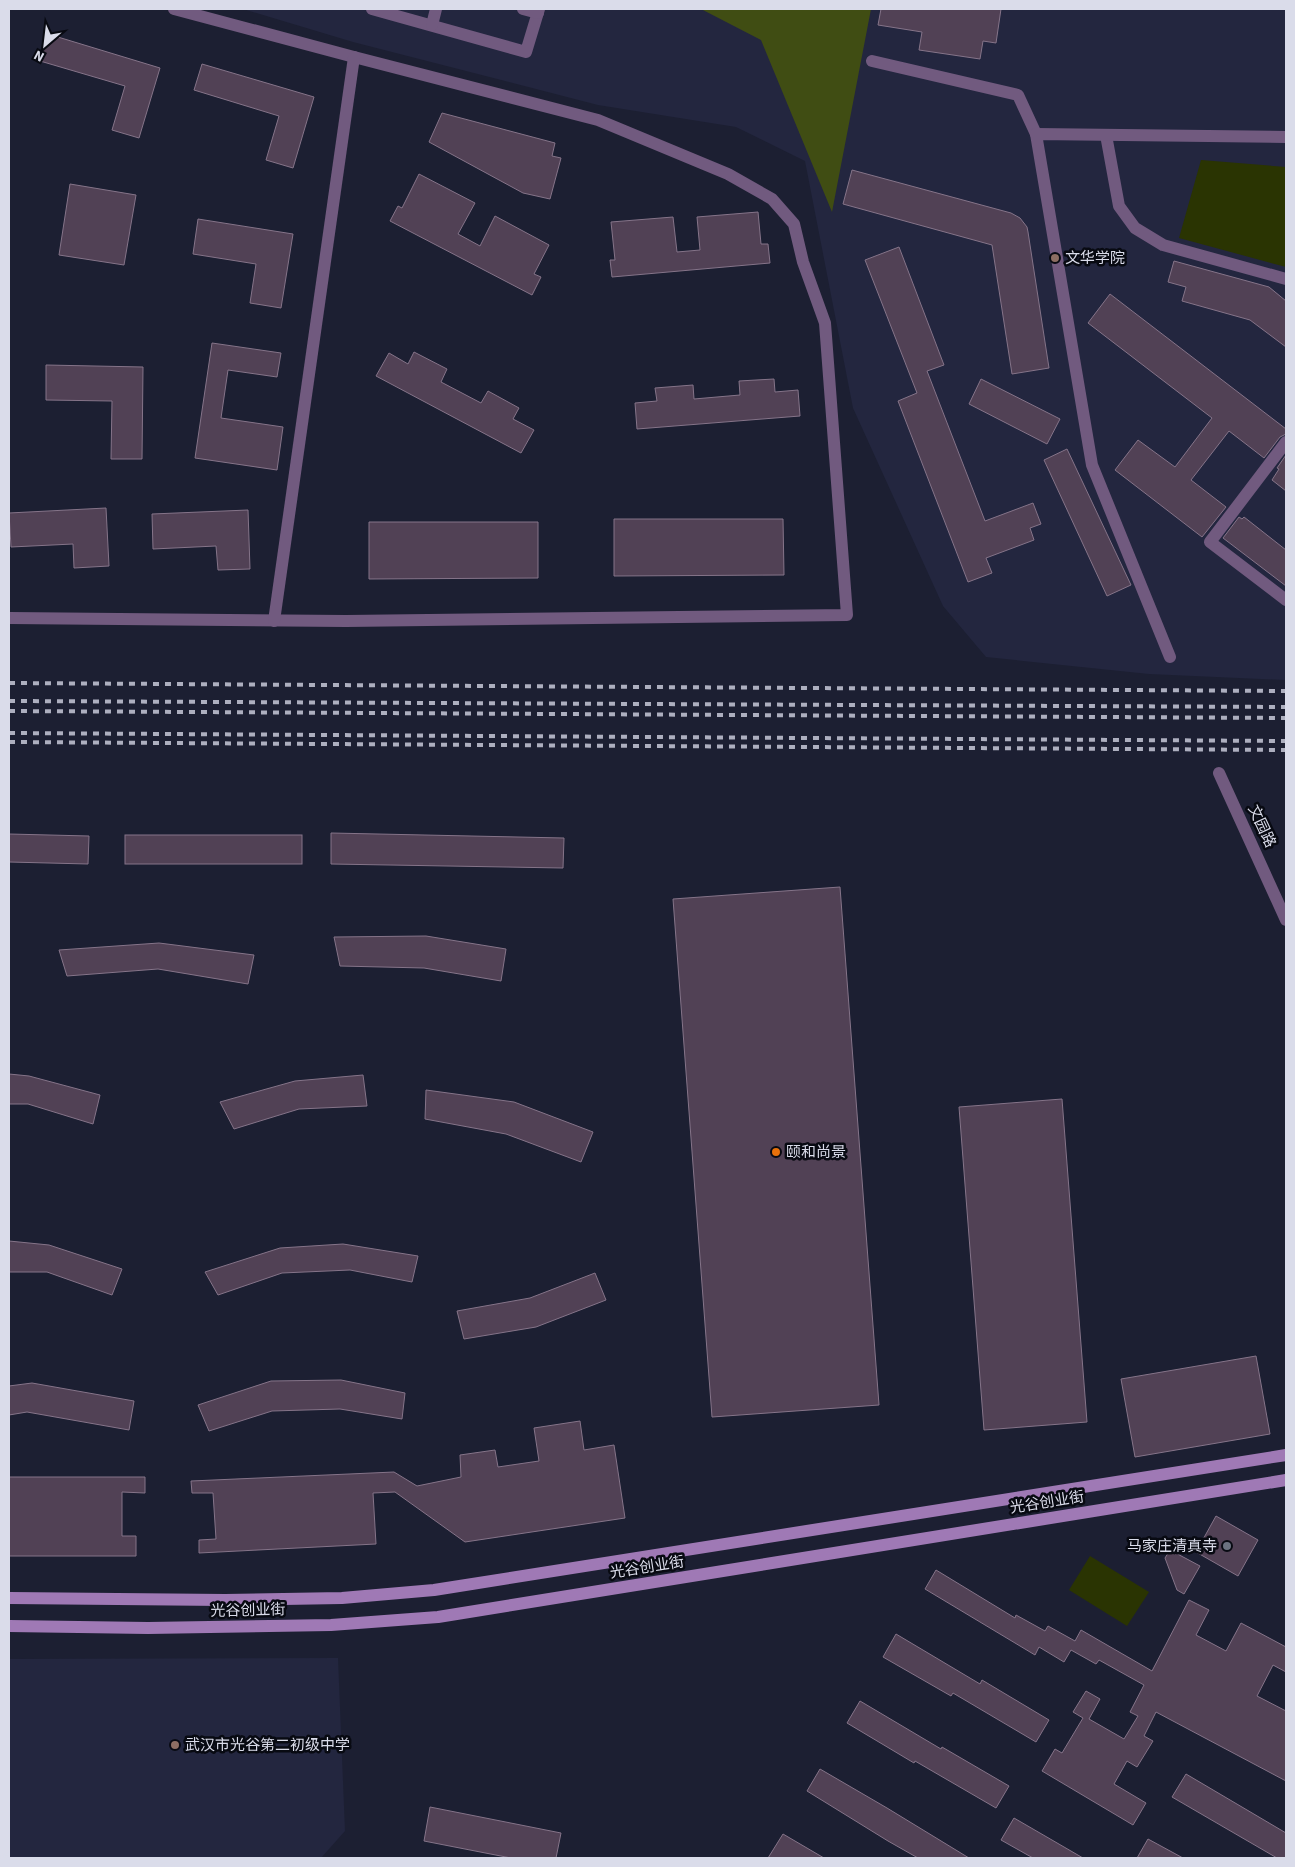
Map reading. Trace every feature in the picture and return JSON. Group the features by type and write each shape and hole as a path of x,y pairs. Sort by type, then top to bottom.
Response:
{"main road":[{"name":"光谷创业街","path":"9,1598 225,1600 342,1598 434,1590 1286,1455"},
{"name":"光谷创业街","path":"9,1626 157,1628 331,1625 438,1617 1286,1480"}],"street":[{"path":"9,618 274,621 847,615 825,323 803,262 794,224 772,199 728,174 598,120 174,9"},
{"path":"372,9 526,52 538,11 523,9"},
{"path":"432,25 436,9"},
{"path":"274,621 354,57"},
{"path":"872,61 1018,95 1036,134 1092,465 1170,657"},
{"path":"1036,134 1286,137"},
{"path":"1106,135 1119,206 1135,228 1163,244 1286,279"},
{"path":"1286,442 1210,542 1286,600"},
{"name":"文园路","path":"1219,773 1286,920"}],"shaded area":[{"name":"文华学院","path":"243,9 1286,9 1286,680 1149,674 986,657 943,606 853,408 805,161 736,127 598,105 353,42"},
{"name":"武汉市光谷第二初级中学","path":"338,1658 345,1831 321,1858 9,1858 9,1659"}],"green space":[{"path":"701,9 871,9 832,212 761,40"},
{"path":"1201,160 1286,167 1286,267 1179,238"},
{"path":"1090,1556 1149,1592 1127,1626 1069,1590"}],"building":[{"path":"881,9 1001,9 996,43 983,41 980,59 919,50 922,32 878,25"},
{"path":"48,34 160,68 139,138 112,130 125,86 40,61"},
{"path":"202,64 314,97 293,168 266,160 279,116 194,90"},
{"path":"442,113 555,143 552,156 561,158 550,199 523,193 429,142"},
{"path":"852,170 1011,213 1020,218 1027,227 1028,232 1049,368 1012,374 992,245 843,204"},
{"path":"419,174 475,203 458,234 480,246 495,216 549,245 534,274 541,277 532,295 390,221 398,206 402,208"},
{"path":"70,184 136,195 124,265 59,255"},
{"path":"758,212 761,244 768,244 770,263 612,277 610,260 615,260 611,222 673,217 677,252 700,250 697,217"},
{"path":"198,219 293,234 281,308 250,303 256,264 193,254"},
{"path":"899,247 944,365 927,371 985,521 1033,503 1041,524 1030,528 1034,540 986,558 992,573 968,582 898,401 917,393 865,260"},
{"path":"1174,261 1269,287 1286,301 1286,347 1250,320 1182,301 1186,287 1168,282"},
{"path":"1110,294 1286,429 1286,434 1280,437 1264,458 1229,431 1191,480 1226,507 1202,537 1115,470 1138,440 1175,467 1212,418 1088,323"},
{"path":"212,343 281,353 277,377 228,370 221,418 283,427 277,470 195,458"},
{"path":"414,352 447,369 441,382 481,403 488,391 519,408 513,419 534,430 521,453 376,376 389,353 408,364"},
{"path":"46,365 143,367 142,459 111,459 112,401 46,400"},
{"path":"774,379 775,392 798,390 800,416 637,429 635,403 657,401 655,388 693,385 694,399 740,395 739,381"},
{"path":"981,379 1060,419 1047,444 969,404"},
{"path":"1067,449 1131,585 1107,596 1044,460"},
{"path":"1286,455 1286,491 1272,480 1279,469 1277,468"},
{"path":"106,508 109,566 74,568 73,544 11,547 9,513"},
{"path":"248,510 250,569 218,570 216,546 153,549 152,514"},
{"path":"1239,517 1242,519 1244,517 1286,550 1286,586 1223,538"},
{"path":"614,519 783,519 784,575 614,576"},
{"path":"369,522 538,522 538,578 369,579"},
{"path":"331,833 564,838 563,868 331,864"},
{"path":"9,834 89,836 88,864 9,862"},
{"path":"125,835 302,835 302,864 125,864"},
{"name":"颐和尚景","path":"840,887 879,1405 712,1417 673,899"},
{"path":"426,936 506,949 501,981 424,968 340,966 334,937"},
{"path":"159,943 254,955 248,984 158,969 67,976 59,950"},
{"path":"9,1074 29,1076 100,1095 93,1124 28,1104 9,1104"},
{"path":"363,1075 367,1106 299,1109 234,1129 220,1102 295,1081"},
{"path":"426,1090 514,1102 593,1132 581,1162 506,1134 425,1119"},
{"path":"1062,1099 1087,1422 984,1430 959,1107"},
{"path":"9,1241 49,1245 122,1269 112,1295 47,1272 9,1272"},
{"path":"343,1244 418,1256 412,1282 350,1270 282,1273 218,1295 205,1272 280,1248"},
{"path":"595,1273 606,1300 536,1327 464,1339 457,1311 530,1298"},
{"path":"1256,1356 1270,1434 1135,1457 1121,1379"},
{"path":"341,1380 405,1393 402,1419 340,1409 272,1411 209,1431 198,1405 271,1381"},
{"path":"32,1383 134,1401 129,1430 27,1412 9,1415 9,1386"},
{"path":"580,1421 584,1450 614,1445 625,1518 465,1542 395,1492 373,1493 376,1544 199,1553 199,1540 216,1539 213,1493 192,1493 191,1481 394,1472 417,1486 461,1477 460,1455 495,1450 498,1467 539,1461 534,1428"},
{"path":"9,1477 145,1477 145,1493 122,1492 122,1536 136,1536 136,1556 9,1556"},
{"name":"马家庄清真寺","path":"1216,1516 1258,1540 1238,1576 1196,1552"},
{"path":"1170,1550 1200,1566 1184,1594 1177,1590 1165,1558"},
{"path":"936,1570 1015,1618 1016,1615 1045,1631 1048,1626 1075,1641 1081,1630 1152,1671 1189,1600 1209,1610 1196,1635 1226,1651 1241,1623 1286,1647 1286,1672 1273,1665 1257,1696 1286,1711 1286,1781 1156,1712 1144,1736 1153,1741 1137,1767 1127,1761 1114,1784 1146,1803 1133,1825 1042,1771 1055,1749 1062,1753 1083,1718 1073,1712 1086,1691 1100,1699 1089,1719 1124,1739 1138,1716 1130,1712 1144,1685 1099,1660 1096,1664 1071,1650 1064,1662 1039,1647 1035,1655 925,1589"},
{"path":"896,1634 980,1684 982,1680 1049,1720 1036,1742 953,1693 951,1696 883,1657"},
{"path":"860,1701 941,1749 942,1747 1009,1786 996,1808 915,1761 914,1763 847,1723"},
{"path":"820,1769 969,1858 918,1858 888,1841 807,1791"},
{"path":"1186,1774 1286,1833 1286,1858 1277,1858 1172,1797"},
{"path":"430,1807 561,1833 556,1858 511,1858 424,1841"},
{"path":"1014,1818 1083,1858 1033,1858 1001,1840"},
{"path":"783,1834 824,1858 768,1858"},
{"path":"1148,1839 1183,1858 1137,1858"}],"railway":[{"path":"9,683 1286,691"},
{"path":"9,701 1286,707"},
{"path":"9,711 1286,718"},
{"path":"9,733 1286,741"},
{"path":"9,742 1286,750"}],"place":[{"name":"文华学院","path":"1055,258"},
{"name":"颐和尚景","path":"776,1152"},
{"name":"马家庄清真寺","path":"1227,1546"},
{"name":"武汉市光谷第二初级中学","path":"175,1745"}]}
